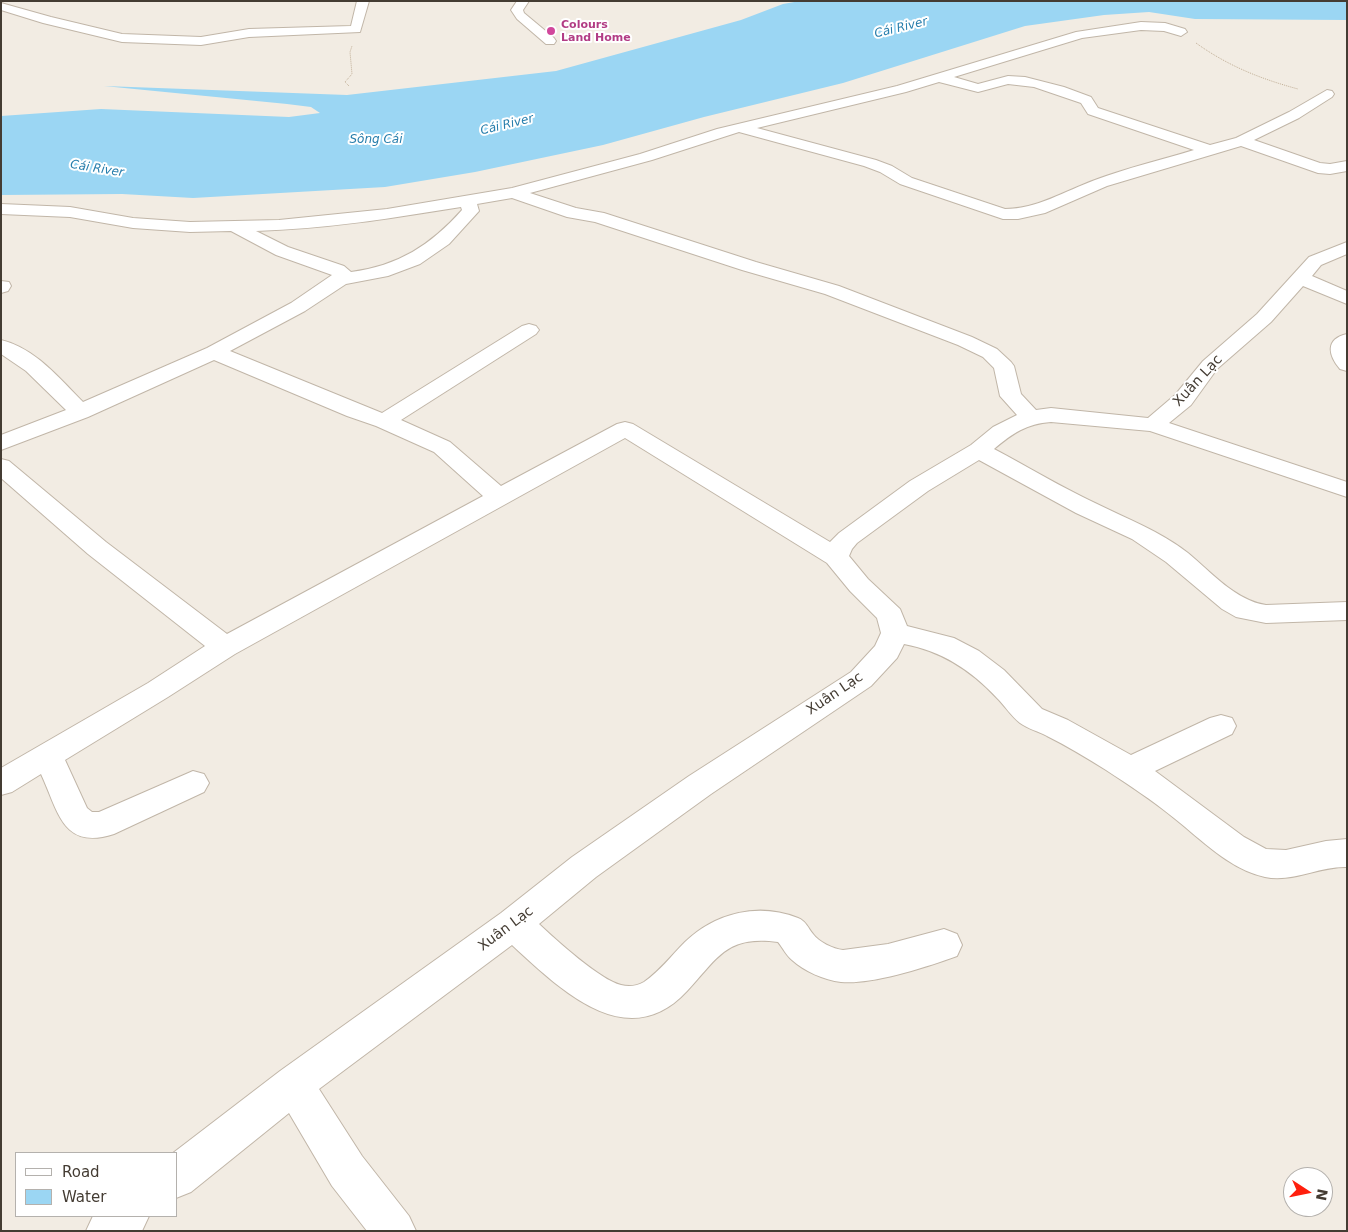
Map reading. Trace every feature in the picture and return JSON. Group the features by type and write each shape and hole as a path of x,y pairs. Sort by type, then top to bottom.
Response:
{"street":[{"path":"7,7 78,29 122,38 190,41 249,33 356,29 363,1"},
{"path":"523,1 517,10 518,13 525,22 537,28 550,41"},
{"path":"7,7 36,3"},
{"path":"1,210 70,212 133,223 190,227 236,227 353,218 466,201 513,193 646,157 738,128 901,89 1050,43 1097,31 1130,26 1154,26 1181,32"},
{"path":"940,78 978,88 984,88 1007,80 1031,83 1082,98 1088,101 1093,112 1208,150"},
{"path":"738,128 870,163 886,169 906,182 997,212 1011,214 1038,209 1101,183 1240,141 1294,115 1327,94"},
{"path":"1240,141 1318,168 1330,169 1347,166"},
{"path":"513,193 573,212 598,216 749,266 824,287 965,341 990,353 1004,366 1010,396 1031,417"},
{"path":"1,443 80,412 214,352 298,307 341,279 368,276 394,270 418,259 438,246 471,212 466,201"},
{"path":"236,227 282,250 337,270 342,273 341,279"},
{"name":"Xuân Lạc","path":"1152,425 1183,400 1210,365 1264,318 1316,261 1347,247"},
{"path":"1301,278 1347,298"},
{"path":"384,421 529,330"},
{"path":"1347,340 1342,343 1341,347 1342,358 1347,365"},
{"path":"1,346 12,350 47,379 80,412"},
{"path":"214,352 355,411 384,421 442,447 500,498"},
{"path":"836,558 840,546 848,538 919,486 979,450 1018,422 1031,417 1051,416 1152,425 1347,490"},
{"path":"1,783 158,690 225,647 625,429 836,558 859,585 890,615 895,633 945,644 966,654 988,671 1015,697 1027,713 1035,719 1051,724 1130,769 1246,854 1264,863 1282,865 1324,855 1347,853"},
{"path":"979,450 1085,508 1141,534 1175,556 1232,603 1246,611 1266,614 1347,611"},
{"path":"1,466 97,548 225,647"},
{"name":"Xuân Lạc","path":"178,1175 294,1084 514,924 584,867 692,790 861,679 887,651 895,633"},
{"path":"1130,769 1221,726"},
{"path":"48,756 64,788 74,815 86,825 102,825 192,783"},
{"path":"514,924 552,960 575,977 611,999 634,1003 658,994 677,977 703,947 724,933 743,926 770,926 789,930 804,948 835,965 874,963 944,946"},
{"path":"294,1084 347,1170 394,1231"},
{"path":"108,1231 126,1217"}],"path":[{"path":"350,86 345,82 352,74 350,52 356,29"},
{"path":"1181,32 1230,66 1272,82 1327,94"}],"water":[{"name":"Sông Cái","path":"800,1 1347,1 1347,20 1195,19 1149,12 1104,15 1025,26 843,83 704,117 603,145 475,172 385,187 193,198 122,194 1,195 1,116 101,109 289,117 320,113 311,107 287,104 104,86 347,95 556,71 741,20 783,4"}],"place":[{"name":"Colours Land Home","path":"551,31"}],"water label":[{"name":"Cái River","path":"901,28"},
{"name":"Cái River","path":"507,125"},
{"name":"Cái River","path":"97,169"}]}
